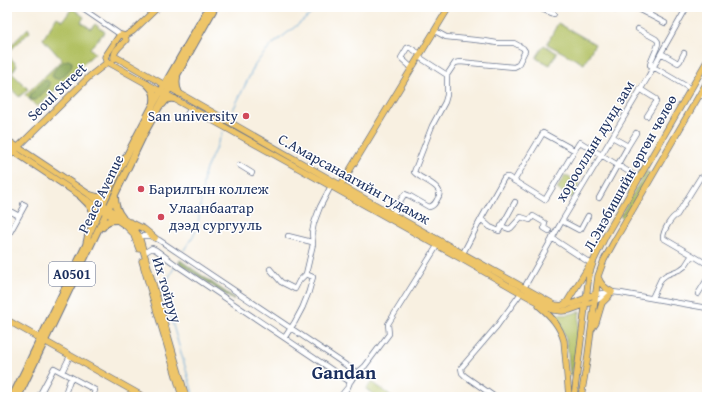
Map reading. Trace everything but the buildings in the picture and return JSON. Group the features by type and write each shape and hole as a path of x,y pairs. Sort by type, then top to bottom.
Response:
{"highway":[{"name":"A0501","path":"102,207 114,180 153,106 163,93 210,7"},
{"name":"A0501","path":"167,86 179,72 215,7"},
{"path":"179,72 176,87 179,93"},
{"path":"147,84 154,91 153,106"},
{"name":"Peace Avenue","path":"12,397 108,211 145,132 153,119 163,93"},
{"path":"153,119 164,101 170,98 174,99"},
{"path":"90,195 101,197 114,180"},
{"path":"90,247 105,223 119,219 115,195"},
{"path":"81,196 92,209 94,216 93,226"},
{"name":"Peace Avenue","path":"20,396 42,340 102,207"}],"main road":[{"path":"123,35 126,40 116,50 113,61 108,60 119,36 133,31 158,7"},
{"path":"339,187 449,7"},
{"name":"С.Амарсанаагийн гудамж","path":"114,56 391,217 523,290 555,305 563,305"},
{"name":"С.Амарсанаагийн гудамж","path":"108,60 147,84 331,186 339,187"},
{"name":"Seoul Street","path":"7,158 108,60"},
{"name":"Л.Энэбишийн өргөн чөлөө","path":"574,397 586,297 594,259 606,235 707,61"},
{"name":"Л.Энэбишийн өргөн чөлөө","path":"581,397 598,276 604,260 707,82"},
{"path":"7,140 16,149 90,195 102,207"},
{"path":"7,146 16,149 19,156 81,196 102,207"},
{"path":"655,152 663,157"},
{"name":"Их тойруу","path":"102,207 119,219 133,233 138,245 182,397"},
{"name":"С.Амарсанаагийн гудамж","path":"391,217 437,246 462,256"},
{"name":"Их тойруу","path":"119,219 128,222 139,236 186,397"},
{"path":"128,222 144,229 155,238"},
{"path":"563,305 567,302 594,259 604,260"},
{"path":"591,330 596,323 602,303 611,294 601,284 598,276"},
{"name":"С.Амарсанаагийн гудамж","path":"523,290 531,299"},
{"path":"563,305 567,305 596,294"},
{"path":"531,299 553,310 562,311 570,310 595,301"},
{"path":"531,299 555,321 561,332 564,341 569,397"},
{"path":"7,320 144,397"}],"street":[{"path":"80,7 123,35"},
{"path":"536,7 554,14"},
{"path":"634,7 664,23"},
{"path":"649,15 653,7"},
{"name":"хорооллын дунд зам","path":"494,397 465,376 462,373 461,368 497,326 523,290 687,7"},
{"path":"638,29 658,41 658,46 652,56 650,64 691,89"},
{"path":"391,217 404,194 407,194 429,207 434,206 440,196 439,192 433,185 414,172 432,126 445,102 447,95 447,75 455,63 460,62 514,67 518,65 525,51 523,48 514,43 497,43 446,37 435,31"},
{"path":"412,68 401,58 409,47 447,75"},
{"path":"661,52 678,63 684,53"},
{"path":"640,89 656,98 656,102 647,116"},
{"path":"700,95 707,98"},
{"path":"186,115 191,108"},
{"path":"514,181 544,133 574,150"},
{"path":"599,198 636,133"},
{"path":"612,136 628,146"},
{"path":"462,256 504,178 508,177 545,200 580,142 639,178"},
{"path":"239,165 252,173"},
{"path":"706,176 700,178 677,215 673,216 663,233 663,238 707,264"},
{"path":"270,268 282,282 295,289 299,281 306,274 312,248 314,223 320,207 331,186"},
{"path":"481,219 499,231 515,202"},
{"path":"7,238 9,229 25,205 23,204"},
{"path":"7,211 8,210 19,216"},
{"path":"501,226 509,229 521,218 530,220 533,216 545,223 544,228 549,231"},
{"path":"562,221 579,230 588,216"},
{"path":"139,236 155,238 291,328 356,372 356,374"},
{"path":"288,236 312,242"},
{"path":"552,238 589,262 589,266"},
{"path":"340,397 356,374 362,370 389,334 388,324 437,246"},
{"path":"144,253 150,249 154,249 350,382"},
{"path":"176,264 181,255"},
{"path":"652,298 662,279 666,275 685,266 692,255"},
{"path":"285,337 303,308 311,284 313,277 306,274"},
{"path":"698,294 706,281 707,282"},
{"path":"596,294 620,293 707,308"},
{"path":"595,301 611,294"},
{"path":"62,372 70,356"},
{"path":"39,397 54,368 94,390 95,397"},
{"path":"63,397 71,377"}],"green space":[{"path":"72,8 84,17 81,22 91,29 95,24 105,32 90,48 95,53 37,107 25,95 62,60 43,39 57,17 63,21"},
{"path":"558,23 595,44 584,64 547,44"},
{"path":"28,28 30,32 7,54 7,50"},
{"path":"544,45 557,53 550,65 536,58"},
{"path":"7,54 17,65 12,73 28,89 19,97 7,84 7,80 9,81 12,79 11,75 7,75"},
{"path":"68,60 72,62 72,65 66,74 59,79 54,78 52,76 56,68"},
{"path":"47,80 50,83 49,87 36,100 30,99 30,95 41,83"},
{"path":"646,171 650,173 624,219 620,216"},
{"path":"565,175 580,184 572,198 557,189"},
{"path":"180,260 234,298 233,300 179,263"},
{"path":"546,309 555,313 563,314 571,314 580,311 574,366 570,377 566,340 559,324"},
{"path":"372,382 392,397 377,397 367,390"}],"waterway":[{"path":"231,114 255,65 261,57 273,44 309,16 318,7"},
{"path":"184,250 198,225 204,175 223,132"},
{"path":"174,268 167,282 165,298 194,397"}],"place":[{"name":"San university","path":"246,116"},
{"name":"Барилгын коллеж","path":"141,189"},
{"name":"Улаанбаатар дээд сургууль","path":"161,217"}],"district":[{"name":"Gandan","path":"344,372"}]}
